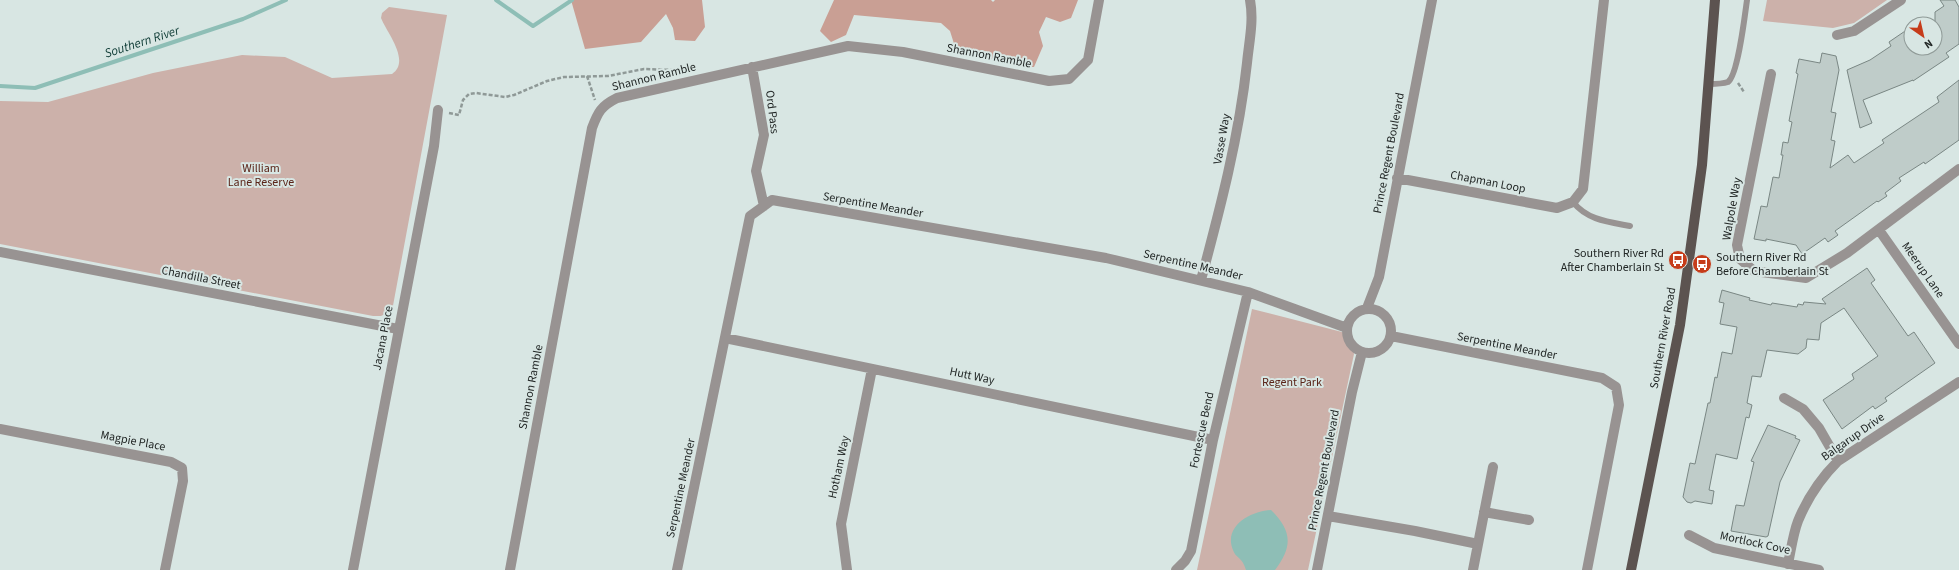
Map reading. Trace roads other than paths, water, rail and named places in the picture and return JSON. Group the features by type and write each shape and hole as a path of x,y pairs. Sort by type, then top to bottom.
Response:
{"main road":[{"name":"Southern River Road","path":"1631,570 1680,325 1702,165 1716,0"}],"street":[{"name":"Shannon Ramble","path":"510,570 592,128 597,114 604,104 616,98 679,83 848,46 903,52 1049,81 1069,79 1088,60 1099,0"},
{"name":"Vasse Way","path":"1201,280 1226,187 1244,89 1253,13 1250,0"},
{"name":"Prince Regent Boulevard","path":"1367,308 1378,277 1432,0"},
{"path":"1573,202 1583,189 1604,0"},
{"path":"1837,35 1854,31 1901,0"},
{"name":"Ord Pass","path":"752,67 764,135 756,171 764,206"},
{"name":"Walpole Way","path":"1771,74 1737,245 1740,259 1754,272 1806,278 1879,230 1959,169"},
{"name":"Jacana Place","path":"353,570 434,146 438,110"},
{"name":"Chapman Loop","path":"1397,178 1557,208 1573,202"},
{"name":"Serpentine Meander","path":"677,570 750,216 772,200 1106,258 1248,292 1347,328"},
{"name":"Meerup Lane","path":"1879,230 1959,344"},
{"name":"Chandilla Street","path":"0,252 398,329"},
{"name":"Fortescue Bend","path":"1176,570 1185,561 1191,551 1212,440 1248,292"},
{"path":"1367,308 1377,310 1384,314 1391,324 1391,336 1381,350 1370,353 1362,352 1355,348 1350,342 1347,328 1349,320 1354,314 1367,308"},
{"name":"Serpentine Meander","path":"1391,336 1602,378 1616,387 1619,406 1587,570"},
{"name":"Hutt Way","path":"725,338 1212,440"},
{"name":"Prince Regent Boulevard","path":"1317,570 1352,392 1362,352"},
{"name":"Hotham Way","path":"847,570 841,524 872,369"},
{"name":"Balgarup Drive","path":"1788,564 1798,522 1813,492 1826,473 1838,461 1959,382"},
{"path":"1784,398 1803,409 1815,423 1838,461"},
{"name":"Magpie Place","path":"0,429 171,462 182,468 183,481 165,570"},
{"path":"1473,570 1493,468"},
{"path":"1484,512 1529,520"},
{"path":"1328,516 1478,544"},
{"name":"Mortlock Cove","path":"1689,535 1714,548 1819,570"}],"lane":[{"path":"1709,84 1728,81 1732,77 1739,51 1747,0"},
{"path":"1573,202 1578,208 1598,220 1630,226"}],"waterway":[{"name":"Southern River","path":"0,86 35,88 243,19 286,0"},
{"name":"Southern River","path":"496,0 533,26 572,0"}],"place":[{"name":"Southern River Rd After Chamberlain St","path":"1678,260"},
{"name":"Southern River Rd Before Chamberlain St","path":"1702,264"}],"park label":[{"name":"William Lane Reserve","path":"261,175"},
{"name":"Regent Park","path":"1292,382"}]}
